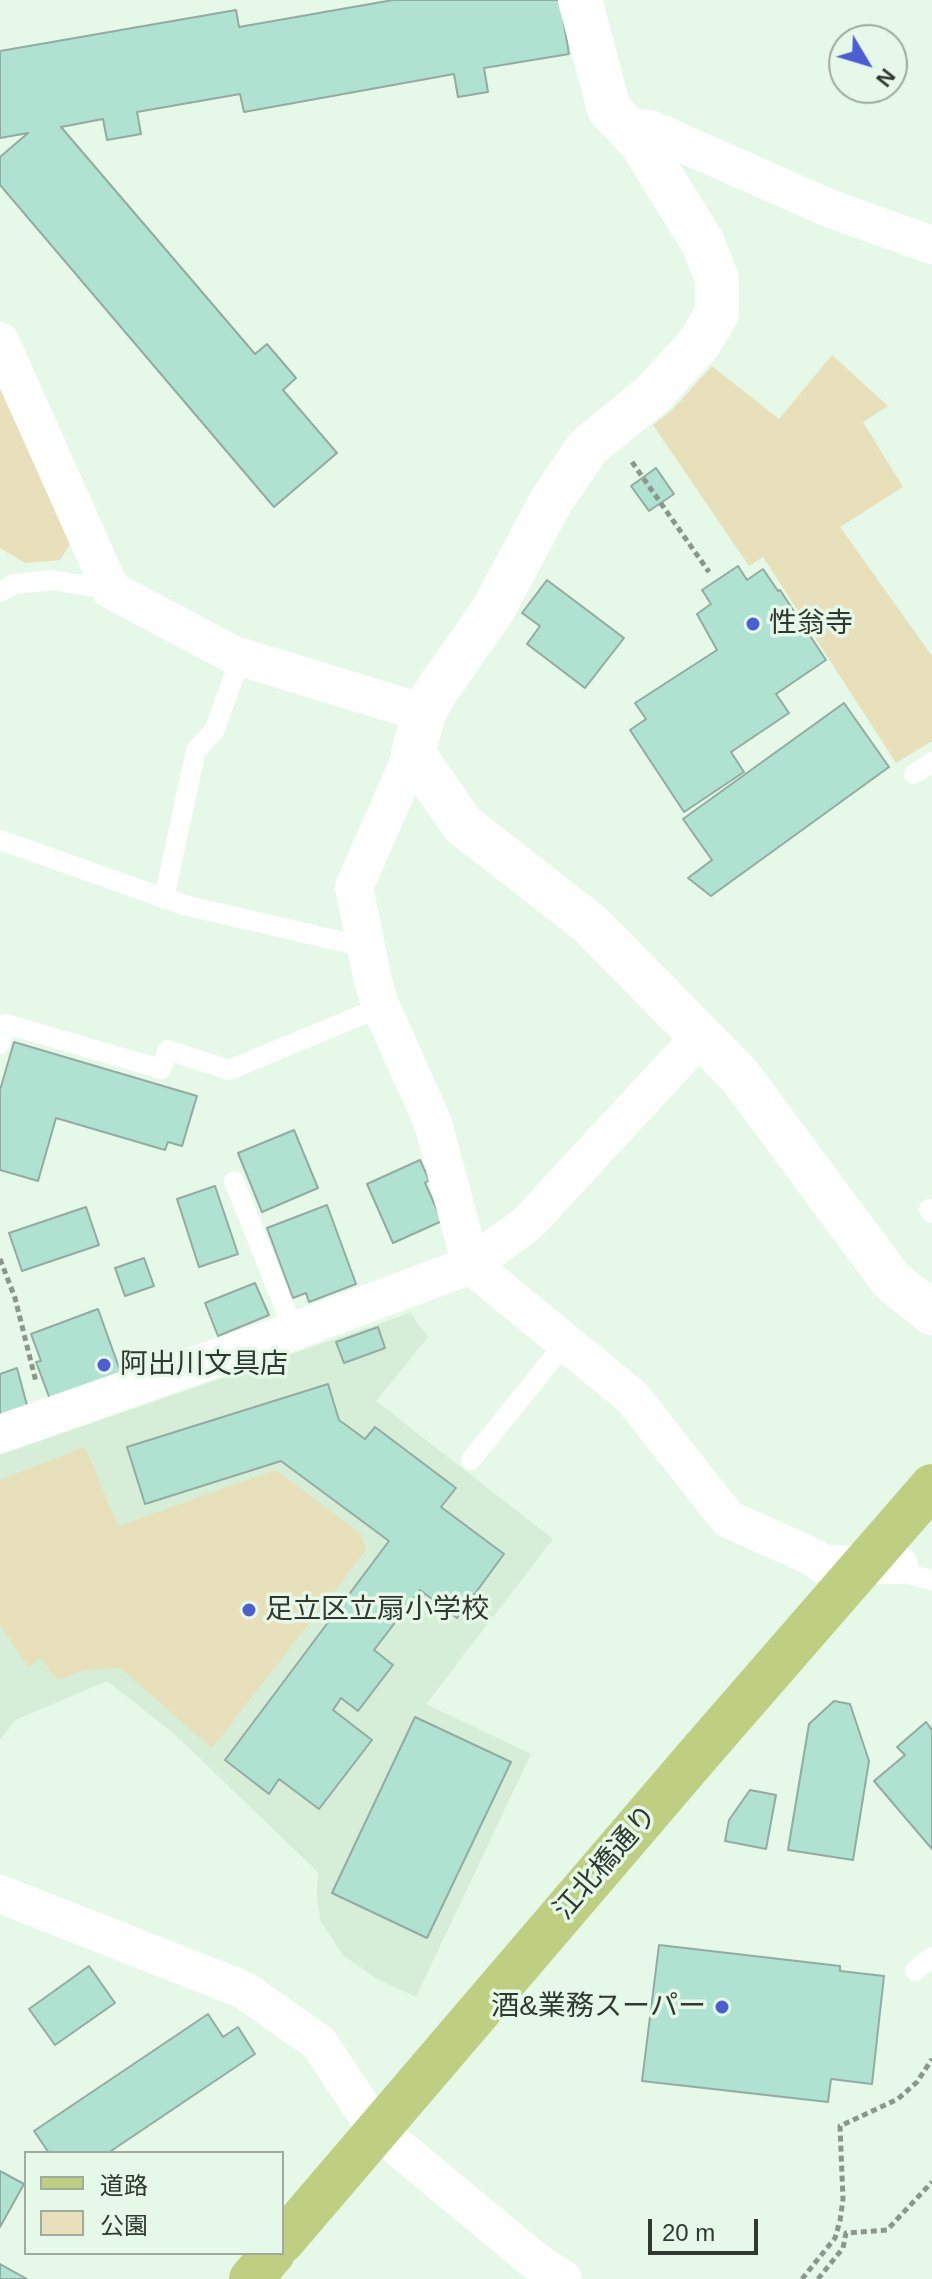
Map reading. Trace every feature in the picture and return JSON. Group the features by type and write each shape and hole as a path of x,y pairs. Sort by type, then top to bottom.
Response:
{"main road":[{"name":"江北橋通り","path":"284,2240 376,2129 898,1570 932,1486"},
{"path":"251,2279 271,2255"}],"street":[{"path":"580,0 609,109 641,143 703,243 717,279 717,313 700,342 653,394 588,447 551,501 493,610 435,693 354,887 365,947 381,1007 433,1123 471,1265 632,1397 728,1519 822,1564 898,1570"},
{"path":"625,126 661,134 831,209 932,245"},
{"path":"0,341 111,590 241,657 419,733 463,825 589,923 739,1075 892,1281 932,1313"},
{"path":"0,1434 471,1265 527,1224 701,1036"},
{"path":"0,1894 244,1990 319,2043 376,2129 534,2260 563,2279"}],"lane":[{"path":"0,592 14,584 52,580 111,590"},
{"path":"164,899 196,750 214,731 241,657"},
{"path":"914,774 932,762"},
{"path":"0,840 164,899 365,947"},
{"path":"0,1044 6,1024 161,1069 168,1050 229,1070 381,1007"},
{"path":"234,1181 294,1331"},
{"path":"471,1460 566,1342"},
{"path":"915,1971 932,1957"}],"path":[{"path":"630,460 709,572"},
{"path":"0,1259 15,1298 44,1418"},
{"path":"802,2279 835,2238 840,2221 843,2199 840,2126 898,2099 917,2082 932,2059"},
{"path":"818,2279 843,2248 846,2233 887,2230 932,2182"}],"shaded area":[{"name":"足立区立扇小学校","path":"410,1313 428,1337 376,1401 553,1539 426,1704 531,1754 416,1997 377,1979 343,1955 320,1920 318,1872 171,1731 107,1681 15,1720 0,1740 0,1455"}],"green space":[{"path":"832,355 888,406 863,422 903,487 840,527 932,656 932,741 896,763 763,557 749,566 653,425 672,410 712,366 779,419"},
{"path":"0,389 71,543 60,560 25,563 0,548"},
{"path":"85,1447 118,1526 276,1470 361,1534 366,1550 212,1748 120,1668 84,1670 57,1680 41,1658 28,1667 0,1625 0,1480"}],"building":[{"path":"393,0 560,0 569,54 484,68 488,92 458,97 454,74 244,112 240,94 137,112 141,134 107,140 103,119 61,127 255,354 267,344 296,378 283,390 337,453 274,507 0,185 0,157 28,133 0,138 0,51 236,10 239,27"},
{"path":"656,468 674,494 649,511 631,486"},
{"path":"738,566 747,580 763,569 826,660 776,694 789,713 731,752 744,772 684,812 630,730 646,719 635,703 717,650 697,614 711,604 702,590"},
{"path":"547,580 624,638 585,688 527,644 540,626 522,613"},
{"path":"844,703 889,767 711,896 688,878 712,860 683,819"},
{"path":"14,1042 197,1096 182,1146 168,1142 165,1150 56,1118 38,1181 0,1170 0,1090"},
{"path":"294,1130 318,1188 262,1212 238,1153"},
{"path":"420,1160 429,1180 425,1183 442,1221 393,1243 367,1184"},
{"path":"215,1186 238,1254 199,1267 177,1199"},
{"path":"327,1205 356,1284 309,1302 306,1293 293,1298 267,1228"},
{"path":"86,1207 99,1245 22,1271 9,1233"},
{"path":"144,1258 154,1286 125,1296 115,1268"},
{"path":"255,1283 269,1315 218,1336 205,1303"},
{"path":"98,1309 122,1376 51,1402 36,1362 41,1361 31,1334"},
{"path":"378,1327 385,1348 344,1363 336,1342"},
{"path":"17,1368 28,1409 0,1419 0,1374"},
{"path":"328,1384 339,1420 365,1439 375,1427 456,1488 441,1507 504,1554 457,1618 420,1590 374,1650 393,1665 358,1711 341,1698 333,1710 372,1740 319,1809 279,1779 269,1794 225,1760 389,1541 281,1461 145,1504 127,1447"},
{"path":"834,1701 850,1704 869,1761 853,1860 788,1850 809,1724"},
{"path":"415,1717 511,1762 427,1938 332,1893"},
{"path":"926,1722 932,1730 932,1849 874,1781 905,1755 897,1747"},
{"path":"750,1790 776,1795 766,1849 725,1841 729,1820"},
{"path":"659,1945 840,1966 840,1971 884,1976 872,2084 831,2079 828,2102 642,2081"},
{"path":"89,1966 115,2003 55,2045 29,2009"},
{"path":"208,2014 223,2037 238,2027 255,2054 111,2151 48,2151 34,2131"},
{"path":"0,2171 24,2184 0,2227"},
{"path":"0,2264 27,2279 0,2279"}],"place":[{"name":"性翁寺","path":"753,624"},
{"name":"阿出川文具店","path":"104,1365"},
{"name":"足立区立扇小学校","path":"249,1610"},
{"name":"酒&業務スーパー","path":"722,2007"}]}
